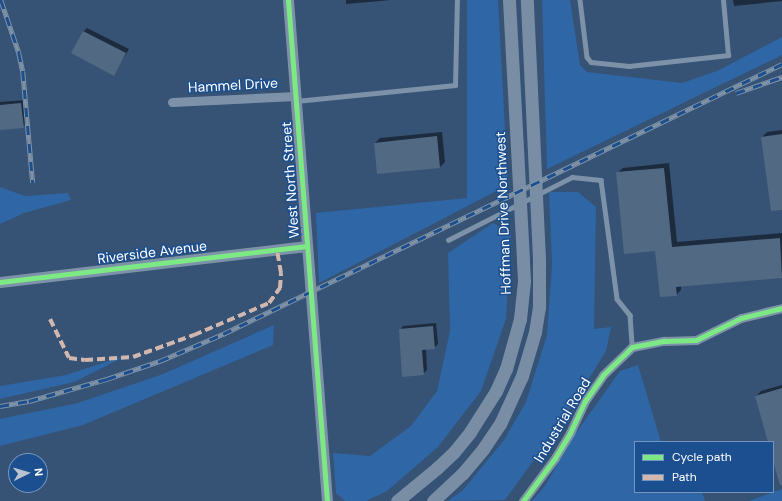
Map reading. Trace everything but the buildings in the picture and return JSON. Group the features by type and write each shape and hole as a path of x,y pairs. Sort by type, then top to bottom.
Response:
{"main road":[{"name":"Hoffman Drive Northwest","path":"397,501 420,484 454,452 470,432 496,391 510,356 520,319 524,281 509,0"},
{"path":"433,501 463,474 483,449 500,424 522,376 535,332 539,308 538,228 527,0"}],"street":[{"name":"West North Street","path":"288,0 327,501"},
{"name":"Hammel Drive","path":"172,102 296,98"},
{"name":"Riverside Avenue","path":"0,282 307,246"},
{"path":"632,346 664,341 696,340 741,318 782,308"},
{"name":"Industrial Road","path":"523,501 555,458 570,433 586,401 603,375 632,346"}],"lane":[{"path":"296,98 455,85 458,0"},
{"path":"580,0 587,57 591,62 628,66 728,55 723,0"},
{"path":"448,240 572,177 601,180 617,299 630,315 632,346"}],"shaded area":[{"path":"467,0 498,0 508,185 319,283 316,213 467,198"},
{"path":"542,0 570,0 580,65 587,72 682,83 717,71 782,37 782,55 547,169"},
{"path":"0,187 25,196 68,193 71,200 24,213 0,224"},
{"path":"549,192 578,192 596,207 594,329 611,327 606,351 565,417 505,500 448,501 463,490 504,440 526,402 547,335 552,265"},
{"path":"493,223 511,234 506,319 481,391 438,447 387,491 366,501 345,501 336,493 333,453 370,456 411,426 437,391 450,331 448,253"},
{"path":"274,325 273,345 83,425 0,446 0,419 78,403 163,374"},
{"path":"130,354 74,382 0,399 0,386 66,375"},
{"path":"638,365 661,441 634,441 634,493 702,493 705,501 532,501 545,486 573,437 620,371"},
{"path":"782,489 782,501 749,501 774,493"}],"railway":[{"path":"1,0 19,53 23,72 33,183"},
{"path":"0,406 29,401 107,379 160,361 223,334 782,64"},
{"path":"736,93 782,77"}],"marked path":[{"path":"50,319 69,358 85,360 133,357 194,335 269,303 280,288 281,273 277,250"}],"cycle path":[{"path":"288,0 327,501"},
{"path":"0,282 307,246"},
{"path":"523,501 555,458 570,433 585,401 603,375 632,347 664,341 696,340 741,318 782,308"}]}
